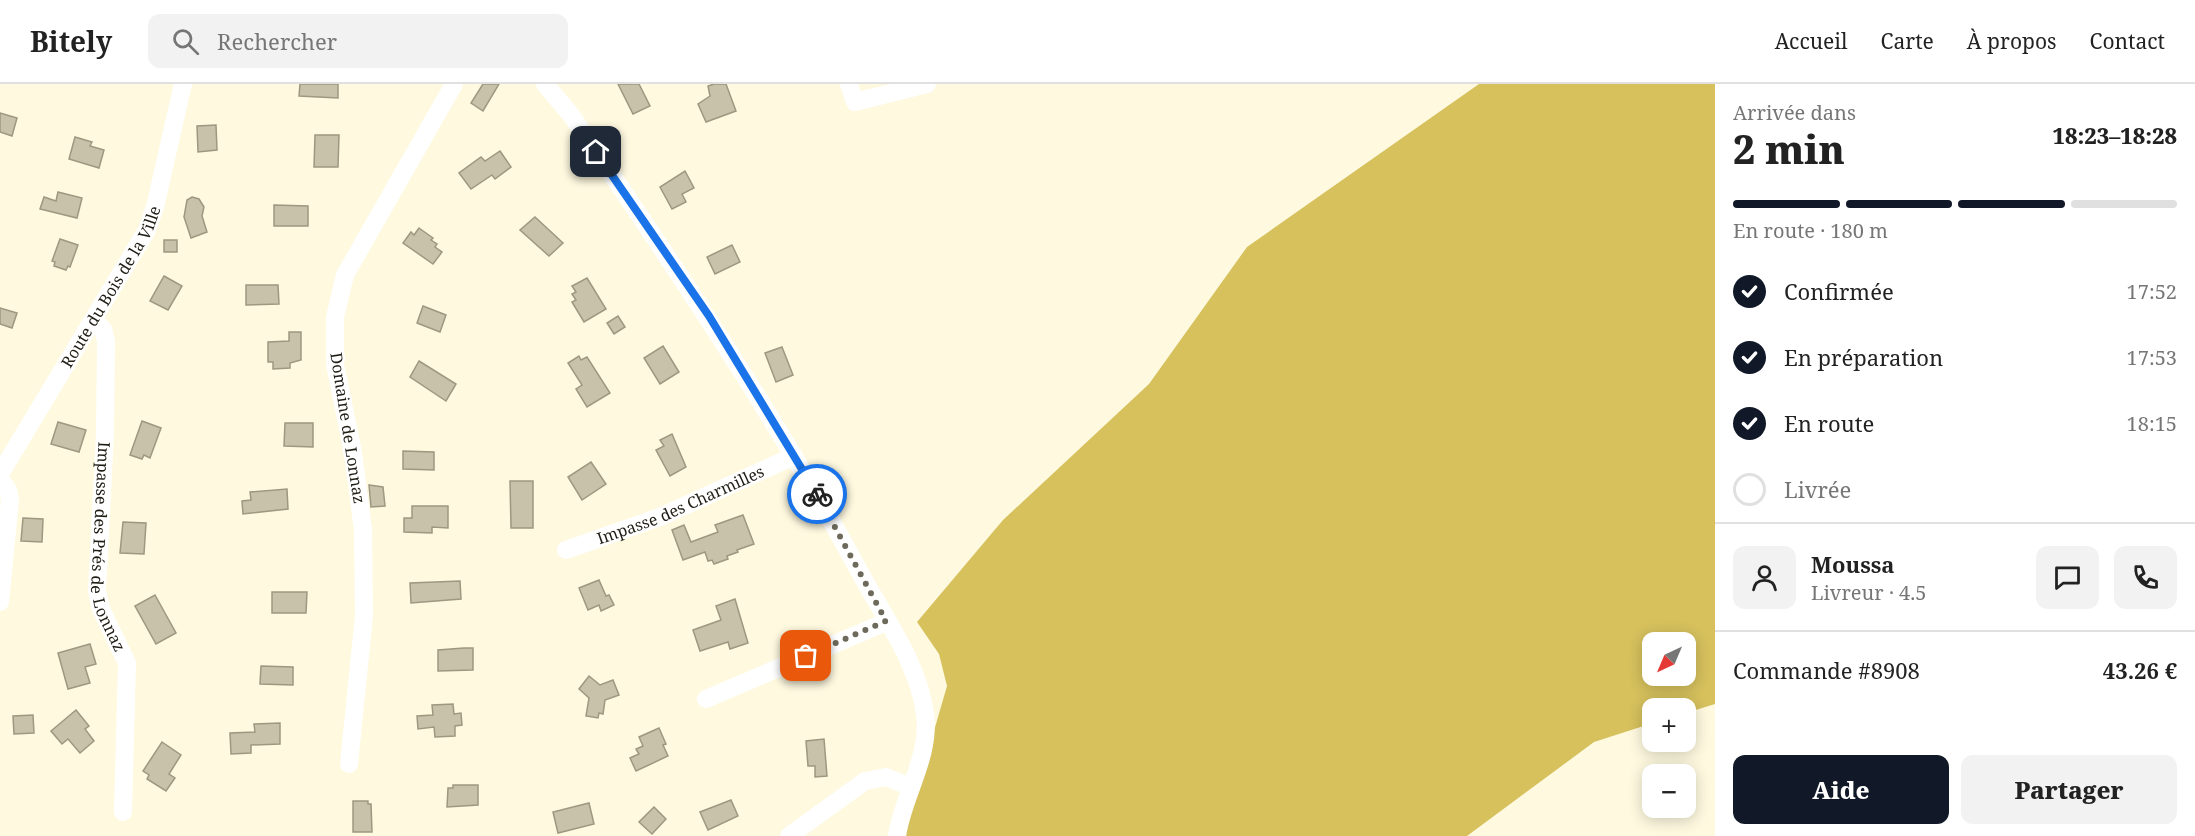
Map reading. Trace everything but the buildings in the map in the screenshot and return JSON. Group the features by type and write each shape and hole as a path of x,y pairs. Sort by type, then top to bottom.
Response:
{"street":[{"name":"Route du Bois de la Ville","path":"0,474 94,321 151,221 183,84"},
{"name":"Domaine de Lonnaz","path":"349,764 364,616 363,530 353,452 335,365 335,316 345,275 454,84"},
{"path":"545,84 571,115 698,299 794,456 914,675 925,714 924,745 897,836"},
{"path":"849,84 855,102 927,84"},
{"name":"Impasse des Prés de Lonnaz","path":"94,321 103,329 106,341 105,443 97,591 101,609 127,663 123,812"},
{"name":"Impasse des Charmilles","path":"566,550 660,517 794,456"},
{"path":"0,479 8,490 10,500 0,602"},
{"path":"708,691 884,617"},
{"path":"789,836 865,781 886,777 910,787"}],"shaded area":[{"path":"1479,84 1715,84 1715,704 1696,710 1696,698 1642,698 1642,727 1594,742 1467,836 900,836 910,814 947,686 939,654 917,622 1003,520 1149,384 1247,247"}],"way so far":[{"path":"806,656 886,621 817,494"}],"route":[{"path":"596,152 709,316 817,494"}]}
